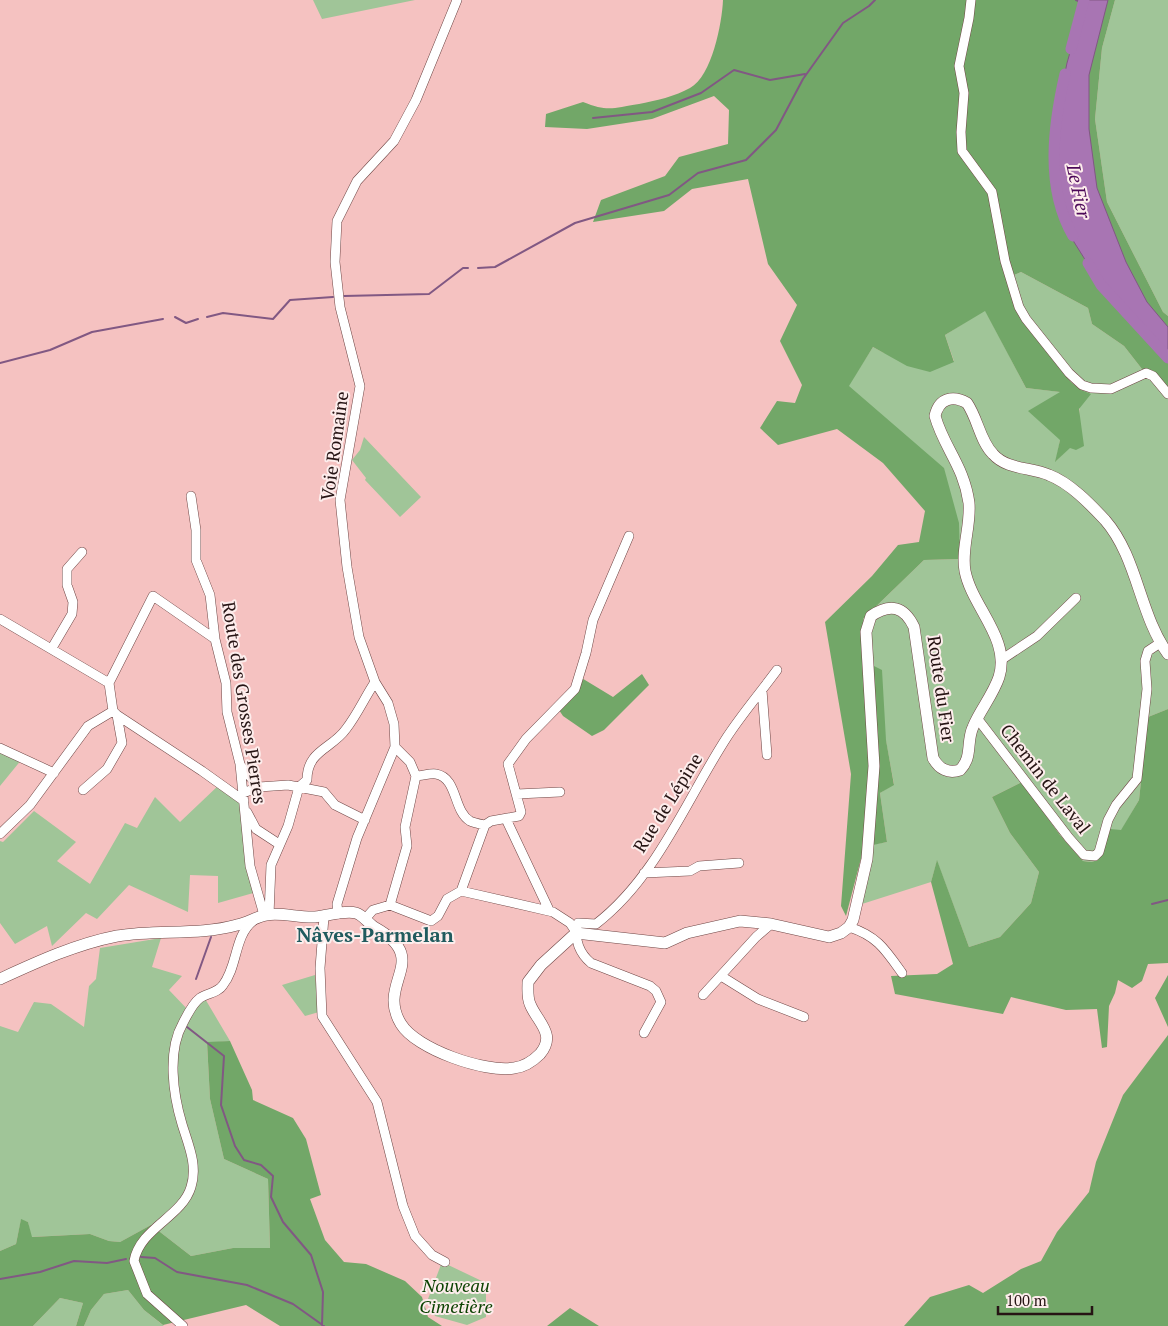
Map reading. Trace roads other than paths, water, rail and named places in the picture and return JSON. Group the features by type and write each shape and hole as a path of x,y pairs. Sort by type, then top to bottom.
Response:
{"main road":[{"path":"1002,660 997,640 970,588 964,569 970,516 968,497 962,472 935,416 940,404 945,400 954,398 967,403 992,454 1009,465 1041,472 1061,481 1105,520 1124,550 1160,643 1168,654"},
{"name":"Route du Fier","path":"849,927 856,907 867,859 874,766 866,632 871,616 886,608 893,608 906,615 914,627 933,758 942,769 955,772 964,766 969,754 972,730 996,684 1002,660"},
{"path":"0,979 40,960 116,937 192,932 238,925 263,916 324,916 354,913 388,934 400,948 403,963 396,982 394,1003 398,1017 406,1031 428,1046 481,1065 513,1068 523,1065 541,1053 546,1044 548,1034 530,1004 528,982 540,965 576,933 664,943 687,933 740,921 771,924 821,936 841,933 849,927"}],"street":[{"name":"Voie Romaine","path":"338,914 337,904 365,820 395,747 394,724 388,703 375,682 359,637 347,567 340,500 360,386 340,308 335,262 337,221 358,181 394,141 412,108 457,0"},
{"path":"970,0 969,18 959,66 964,93 961,132 962,151 992,192 1005,261 1019,307 1026,319 1069,373 1082,385 1091,388 1110,389 1146,373 1150,374 1168,394"},
{"name":"Route des Grosses Pierres","path":"191,496 196,530 196,560 210,595 215,639 226,683 227,712 240,764 250,866 263,916"},
{"path":"365,919 373,910 390,906 431,921 438,916 447,899 461,891 485,825 488,822 519,816 521,812 508,764 526,739 575,689 586,653 592,620 629,536"},
{"path":"52,648 72,614 73,602 67,585 67,569 82,552"},
{"path":"83,790 107,769 119,749 121,734 108,683 153,596 215,639"},
{"path":"1002,660 1037,636 1076,598"},
{"path":"0,619 52,648 108,683"},
{"name":"Chemin de Laval","path":"977,718 1069,838 1084,855 1096,856 1099,852 1108,820 1116,805 1138,779 1147,689 1145,661 1148,651 1160,643"},
{"name":"Rue de Lépine","path":"576,933 578,923 596,924 612,911 644,873 727,738 776,670"},
{"path":"182,1326 147,1294 134,1264 135,1256 144,1241 186,1198 193,1178 190,1147 182,1123 176,1093 174,1051 178,1033 196,1001 223,986 235,959 243,934 263,916 271,864 292,815 299,787 307,780 307,770 317,754 346,730 375,682"},
{"path":"762,690 766,754"},
{"path":"0,834 30,805 88,726 115,713"},
{"path":"115,713 244,801 256,829 279,844"},
{"path":"390,906 407,846 405,827 416,776 410,762 395,747"},
{"path":"0,748 54,773"},
{"path":"240,764 244,772 259,787"},
{"path":"416,776 436,774 444,778 451,786 462,814 471,822 485,825"},
{"path":"244,801 259,787 288,785 324,792 335,805 365,820"},
{"path":"516,794 560,792"},
{"path":"506,819 548,910"},
{"path":"644,873 690,871 699,866 739,863"},
{"path":"461,891 548,910 570,923 576,933 580,951 591,963 650,986 656,991 661,1002 644,1033"},
{"path":"324,916 320,968 322,1016 377,1102 408,1222 424,1246 432,1254 446,1262"},
{"path":"703,995 771,924"},
{"path":"849,927 867,933 882,945 902,973"},
{"path":"721,976 758,999 804,1017"}],"water":[{"path":"1085,0 1108,0 1089,75 1089,129 1097,188 1126,262 1147,302 1168,327 1168,356 1145,328 1101,285 1074,242 1063,219 1056,194 1054,171 1060,97 1067,63"}],"waterway":[{"path":"478,268 495,267 575,223 669,195 698,173 746,160 776,130 803,79 843,23 875,0"},
{"name":"Le Fier","path":"1076,0 1083,3"},
{"name":"Le Fier","path":"1071,49 1084,0"},
{"path":"593,118 652,112 701,93 734,70 770,80 805,74"},
{"name":"Le Fier","path":"1065,74 1055,135 1055,177 1058,198 1073,236"},
{"name":"Le Fier","path":"1088,263 1101,285 1168,358"},
{"path":"344,296 429,294 463,268 468,268"},
{"path":"207,317 223,313 273,319 290,300 333,297"},
{"path":"175,317 186,323 198,319"},
{"path":"0,363 50,350 92,332 163,319"},
{"path":"1152,904 1168,900"},
{"path":"196,979 211,937"},
{"path":"187,1027 224,1056 221,1105 235,1146 244,1160 261,1165 273,1176 271,1197 283,1222 311,1255 323,1292 322,1325"},
{"path":"141,1257 155,1258 177,1272 247,1285 293,1304 324,1326"},
{"path":"0,1279 40,1272 74,1261 107,1263 126,1259"}],"district":[{"name":"Nâves-Parmelan","path":"375,935"}],"park label":[{"name":"Nouveau Cimetière","path":"456,1296"}]}
